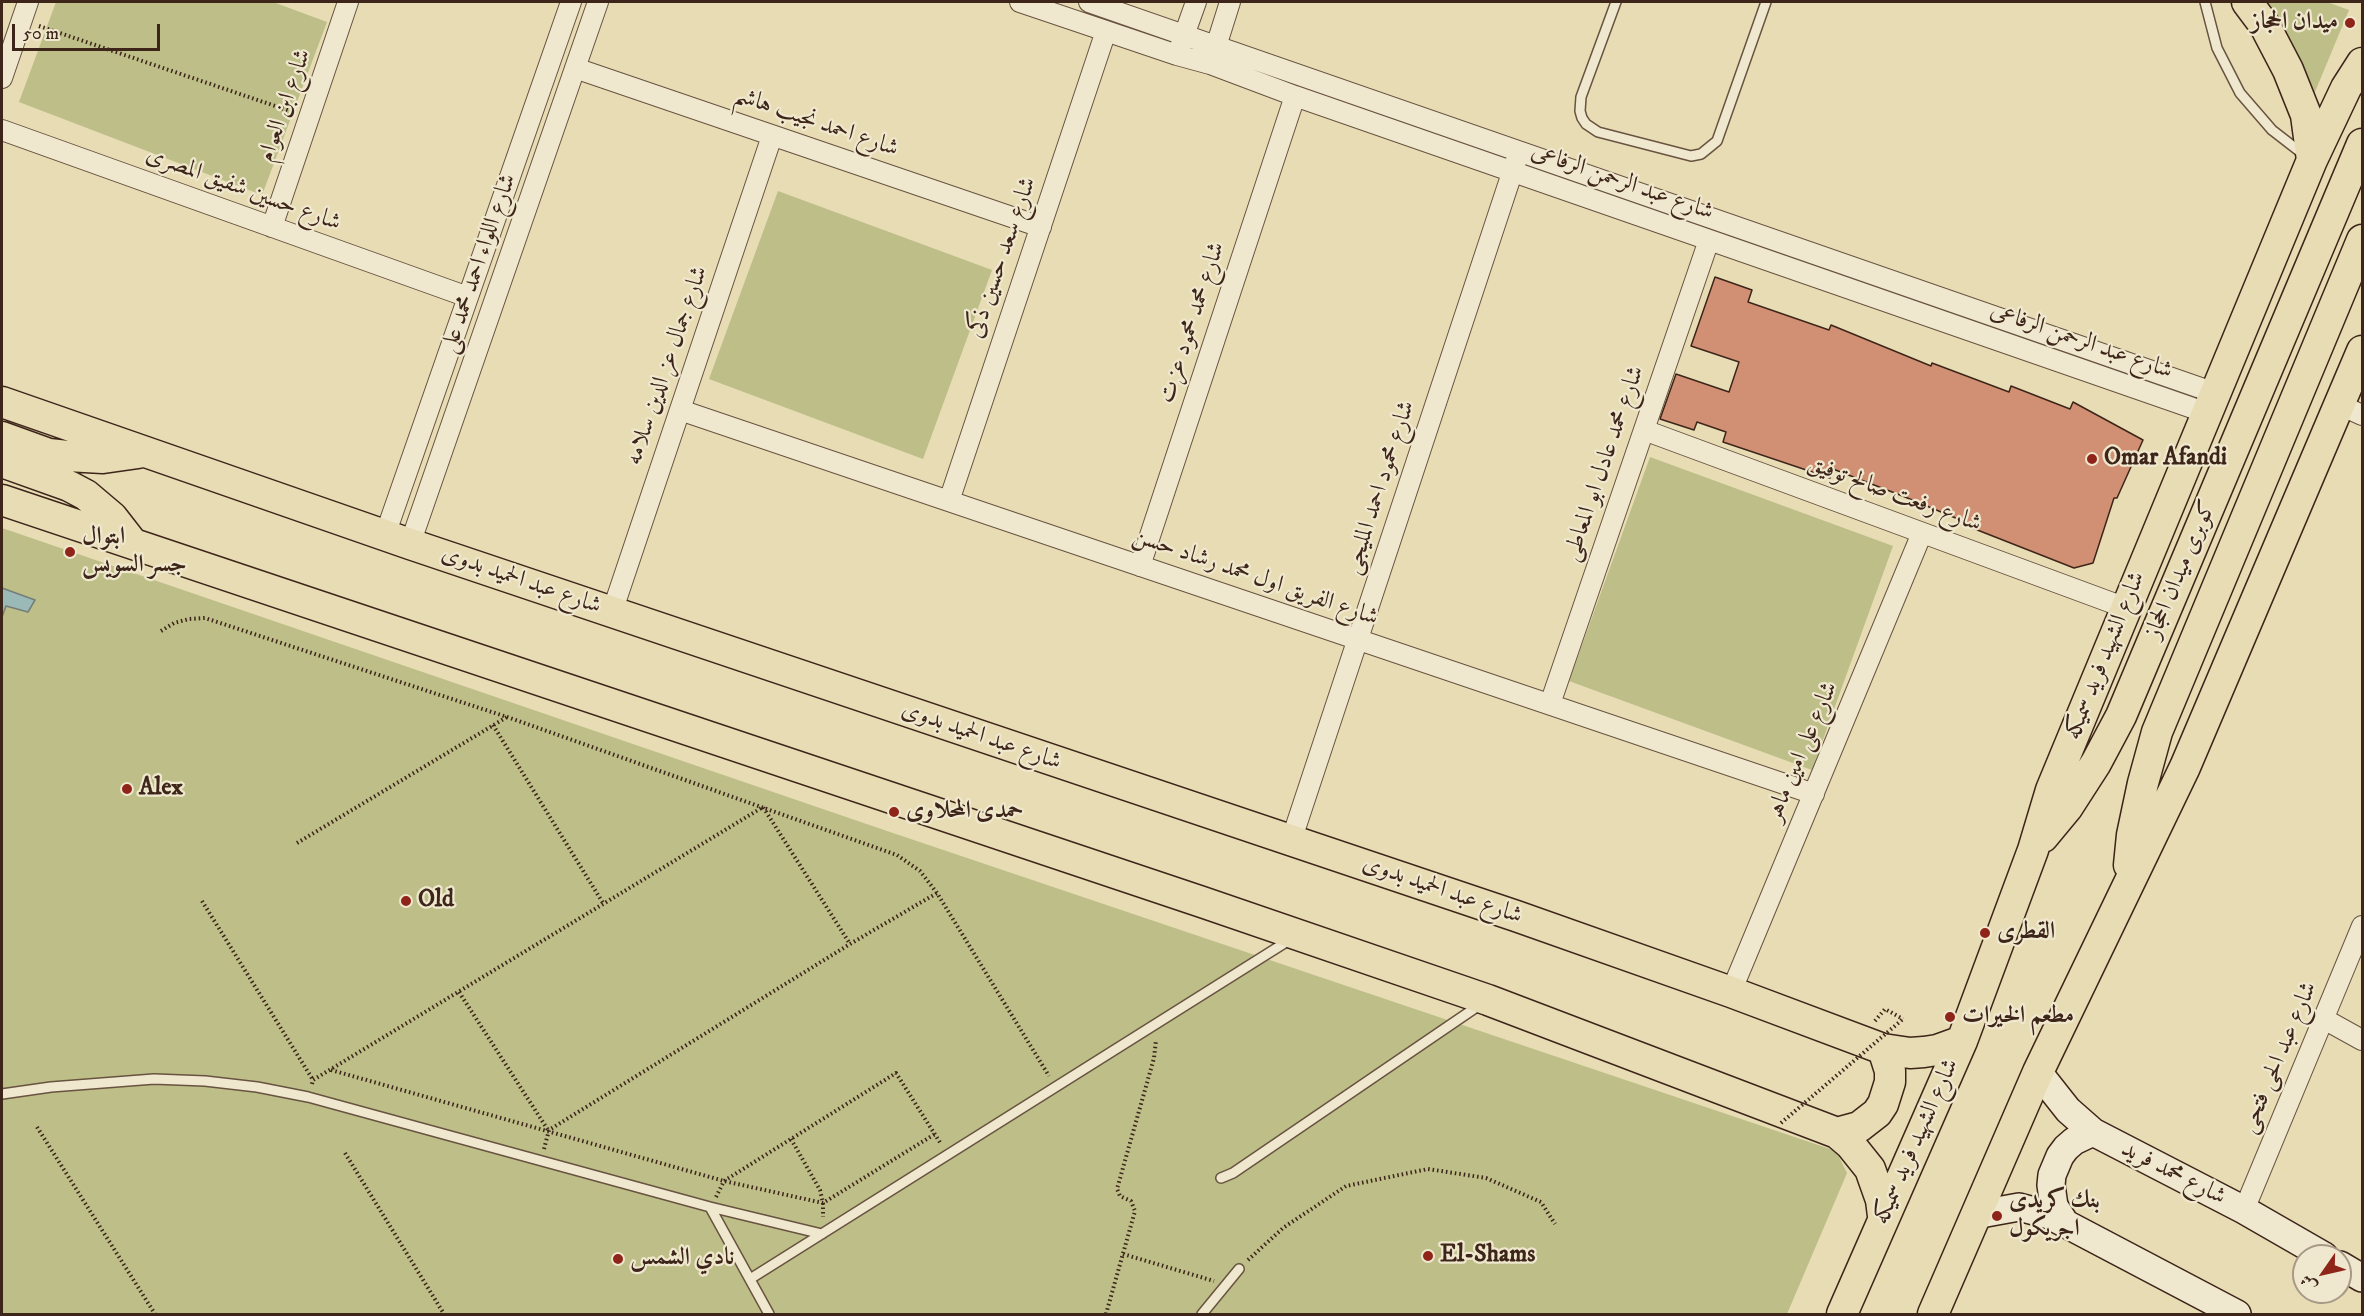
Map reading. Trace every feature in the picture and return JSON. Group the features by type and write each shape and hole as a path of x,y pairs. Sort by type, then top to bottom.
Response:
{"main road":[{"name":"شارع الشهيد فريد سميكه","path":"1842,1314 1883,1216 1962,1041 2033,850 2051,790 2312,160 2306,115 2288,70 2265,26 2247,2"},
{"path":"2312,160 2346,88 2362,63"},
{"name":"كوبرى ميدان الحجاز","path":"2033,850 2067,808 2121,716 2362,144"},
{"name":"كوبرى ميدان الحجاز","path":"2127,889 2132,836 2142,783 2157,732 2362,240"},
{"path":"1933,1314 2037,1072 2185,767 2351,410 2362,351"},
{"name":"شارع عبد الحميد بدوى","path":"2,402 398,540 1731,992 1883,1049 1910,1053 1923,1052 1937,1050 1962,1041"},
{"path":"2,437 49,453 67,456 103,458 143,452"},
{"path":"2,462 69,486 86,495 112,517 133,544"},
{"path":"2,500 1488,1000 1837,1133 1850,1144 1870,1169 1879,1192 1883,1216"},
{"path":"1837,1133 1859,1128 1877,1113 1883,1104 1890,1082 1887,1059 1883,1049"},
{"name":"شارع محمد فريد","path":"2037,1072 2068,1110 2093,1132 2244,1210 2303,1244"},
{"path":"2065,1223 2054,1206 2052,1175 2066,1148 2093,1132"},
{"path":"1975,1215 2019,1207 2042,1212 2065,1223 2204,1306 2237,1314"}],"street":[{"name":"شارع ابن العوام","path":"272,227 348,2"},
{"name":"شارع اللواء احمد محمد على","path":"398,540 468,297 571,2"},
{"name":"شارع اللواء احمد محمد على","path":"398,540 598,2"},
{"name":"شارع عبد الرحمن الرفاعى","path":"1020,2 1210,64 1295,96 1709,240 2211,403"},
{"name":"شارع عبد الرحمن الرفاعى","path":"1089,2 1520,150 2211,403"},
{"path":"1177,55 1196,2"},
{"path":"1210,64 1230,2"},
{"path":"2,78 24,11"},
{"name":"شارع سعد حسين ذكى","path":"949,501 1106,31"},
{"name":"شارع احمد نجيب هاشم","path":"574,68 1041,227"},
{"name":"شارع محمد محمود عزت","path":"1140,566 1295,96"},
{"name":"شارع حسين شفيق المصرى","path":"2,130 468,297"},
{"name":"شارع جمال عز الدين سلامه","path":"612,612 772,136"},
{"name":"شارع محمود احمد المليجى","path":"1291,841 1520,150"},
{"name":"شارع محمد عادل ابو المعاطى","path":"1550,705 1709,240"},
{"name":"شارع الفريق اول محمد رشاد حسن","path":"680,410 1814,794"},
{"name":"شارع رفعت صالح توفيق","path":"1644,430 2126,608"},
{"name":"شارع على امين ماهر","path":"1731,992 1922,532"},
{"name":"شارع عبد الحى فتحى","path":"2244,1210 2362,926"},
{"path":"2324,1019 2362,1040"}],"lane":[{"path":"1616,2 1581,97 1582,118 1586,124 1598,132 1691,156 1701,154 1717,141 1766,2"},
{"path":"2205,2 2217,48 2240,93 2272,130 2312,160"},
{"path":"750,1279 1298,935"},
{"path":"1221,1178 1233,1173 1488,1000"},
{"path":"2,1094 51,1087 154,1079 236,1085 308,1096 710,1207 822,1234"},
{"path":"710,1207 769,1314"},
{"path":"1202,1314 1239,1269"}],"path":[{"path":"24,11 309,117"},
{"path":"161,631 174,623 205,618 507,717 897,855 920,871 937,893 1056,1087"},
{"path":"297,843 507,717"},
{"path":"493,725 603,904"},
{"path":"308,1096 313,1080 763,807"},
{"path":"763,807 850,944"},
{"path":"540,1161 549,1130 850,944 937,893"},
{"path":"202,901 313,1080"},
{"path":"459,992 549,1130"},
{"path":"1781,1123 1903,1019 1885,1009"},
{"path":"1106,1314 1135,1211 1131,1201 1120,1196 1117,1189 1154,1058 1156,1046 1153,1026"},
{"path":"330,1070 724,1181 823,1203 935,1134"},
{"path":"710,1207 724,1181 896,1073 948,1155"},
{"path":"37,1127 154,1314"},
{"path":"791,1139 820,1190 823,1203 822,1234"},
{"path":"345,1153 444,1314"},
{"path":"1239,1269 1282,1228 1346,1186 1428,1169 1486,1178 1541,1202 1555,1224"},
{"path":"1123,1254 1226,1285"}],"green space":[{"path":"56,2 273,2 327,22 262,195 19,102"},
{"path":"2261,2 2327,2 2349,10 2310,104"},
{"path":"778,191 992,270 923,459 709,379"},
{"path":"1650,457 1893,546 1812,770 1569,681"},
{"path":"2,528 887,831 1836,1151 1847,1173 1787,1314 2,1314"}],"water":[{"path":"2,588 35,600 28,612 6,606 2,617"}],"building":[{"path":"1715,277 1752,290 1748,302 1829,330 1831,325 1931,366 1932,363 2009,392 2011,386 2070,409 2073,402 2143,440 2117,498 2114,498 2093,563 2074,568 1957,522 1958,519 1833,469 1830,478 1723,442 1726,432 1697,422 1694,430 1660,419 1676,374 1729,392 1739,362 1691,346"}],"place":[{"name":"ميدان الحجاز","path":"2350,23"},
{"name":"Omar Afandi","path":"2092,459"},
{"name":"ابتوال جسر السويس","path":"70,552"},
{"name":"Alex","path":"127,789"},
{"name":"حمدى المحلاوى","path":"894,812"},
{"name":"Old","path":"406,901"},
{"name":"القطرى","path":"1985,933"},
{"name":"مطعم الخيرات","path":"1950,1017"},
{"name":"بنك كريدى اجريكول","path":"1997,1216"},
{"name":"El-Shams","path":"1428,1256"},
{"name":"نادي الشمس","path":"618,1259"}]}
